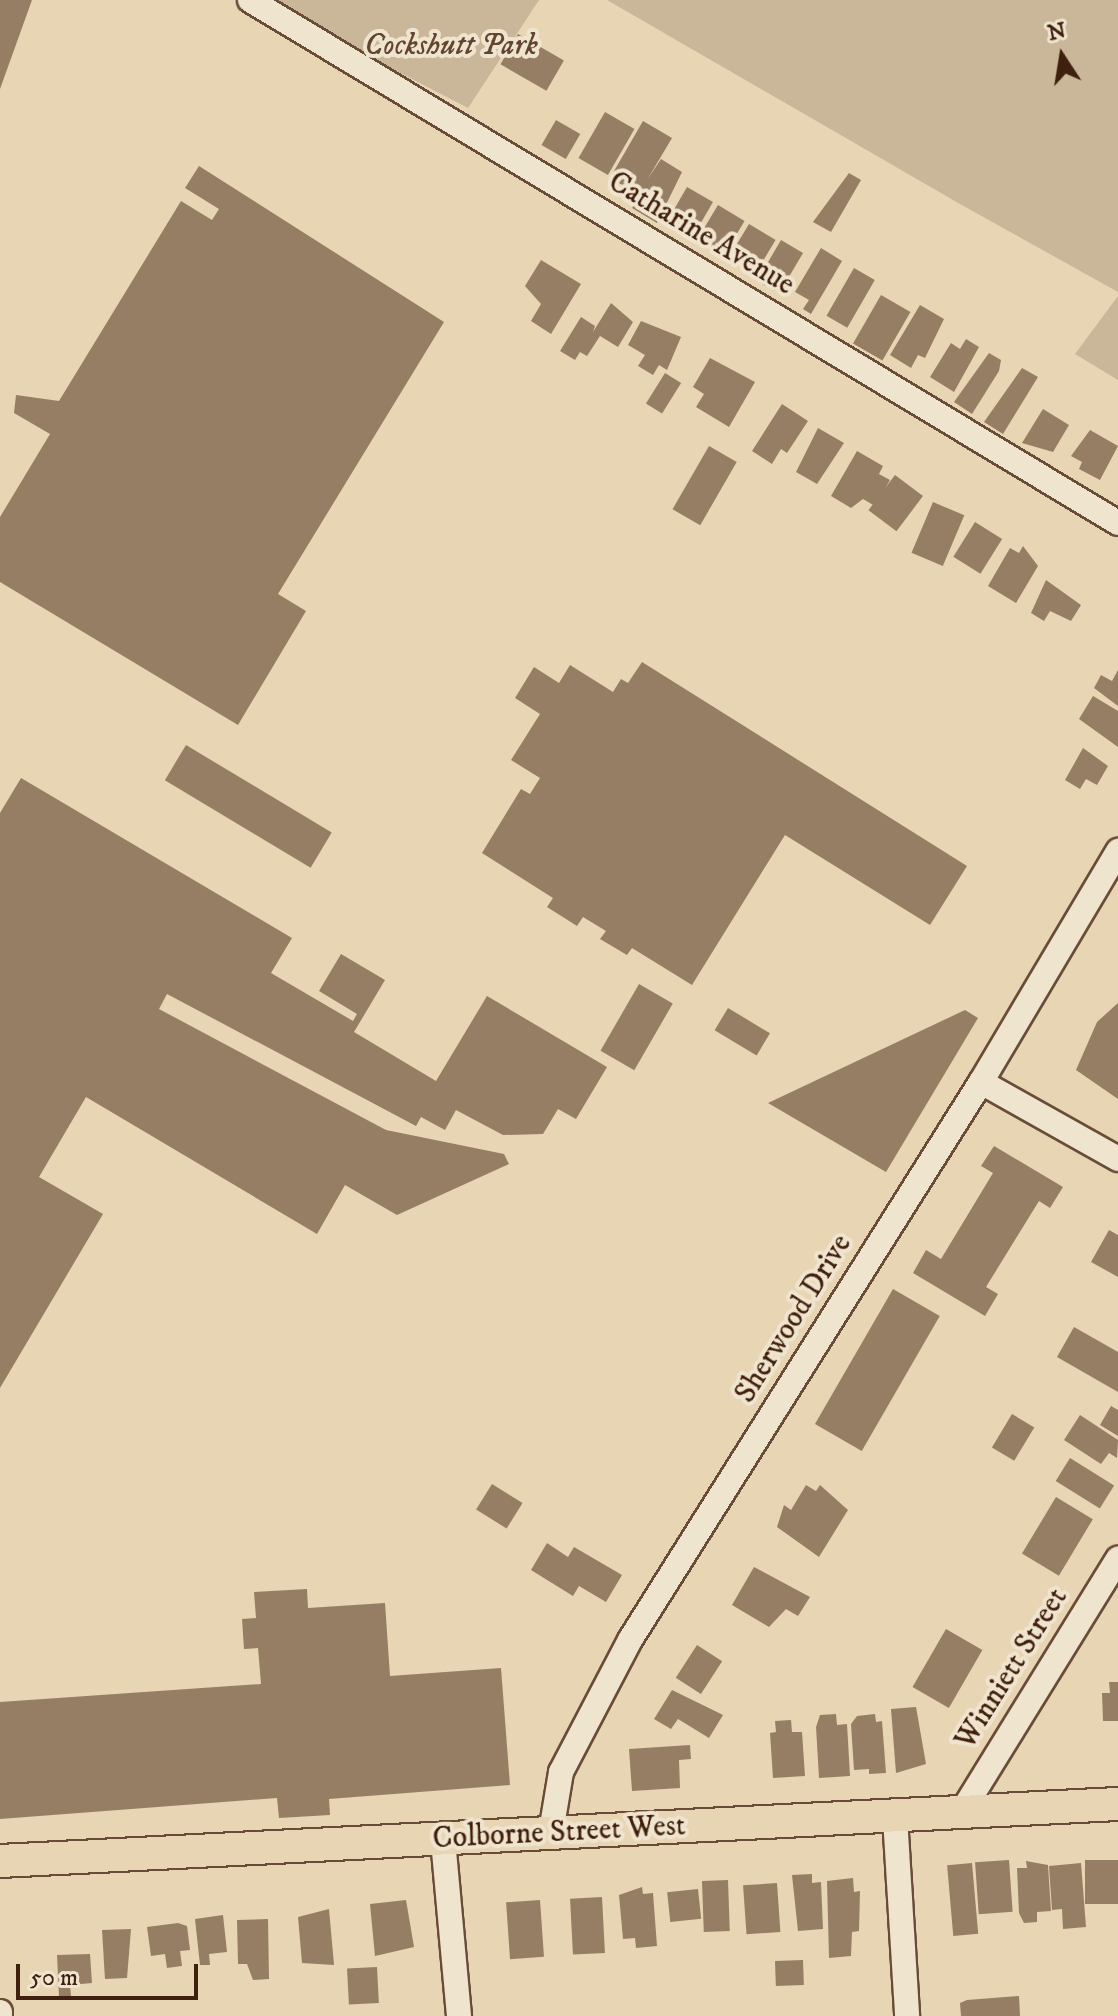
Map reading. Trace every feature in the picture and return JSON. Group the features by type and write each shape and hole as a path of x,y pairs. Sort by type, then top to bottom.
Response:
{"main road":[{"name":"Colborne Street West","path":"0,1861 1118,1804"}],"street":[{"name":"Catharine Avenue","path":"250,0 1118,523"},
{"name":"Sherwood Drive","path":"551,1832 561,1772 630,1640 981,1082 1118,851"},
{"path":"981,1082 1118,1159"},
{"name":"Winniett Street","path":"961,1813 1118,1559"},
{"path":"895,1817 907,2016"},
{"path":"443,1840 459,2016"}],"green space":[{"name":"Cockshutt Park","path":"260,0 539,0 468,108"},
{"name":"Cockshutt Park","path":"607,0 1118,0 1118,292 960,204"},
{"path":"1118,296 1118,380 1075,354"}],"building":[{"path":"0,0 32,0 0,89"},
{"path":"518,34 564,60 546,91 500,64"},
{"path":"605,112 634,129 608,175 578,158"},
{"path":"556,120 580,134 566,159 542,145"},
{"path":"643,121 672,138 647,180 661,159 682,172 657,223 632,208 640,195 610,178"},
{"path":"199,166 444,322 278,594 306,611 238,725 0,582 0,517 50,434 14,413 16,395 59,401 181,201 212,220 219,209 185,188"},
{"path":"849,173 861,180 831,232 813,222"},
{"path":"687,187 713,202 693,236 668,221"},
{"path":"718,205 745,221 724,255 697,239"},
{"path":"749,224 776,240 755,273 729,257"},
{"path":"781,240 803,253 783,287 774,291 757,281"},
{"path":"821,248 842,261 811,314 803,309 809,300 795,292"},
{"path":"541,260 581,284 551,334 531,321 541,304 525,286"},
{"path":"854,268 875,280 847,328 826,316"},
{"path":"881,295 910,312 882,360 853,343"},
{"path":"611,303 633,322 618,347 600,336 587,356 580,352 575,360 560,351 581,317 595,326 593,332"},
{"path":"920,305 944,319 925,358 918,355 911,368 890,355"},
{"path":"641,321 681,337 667,370 659,365 653,375 638,366 645,355 628,345"},
{"path":"966,339 979,347 954,392 930,377 951,343 960,349"},
{"path":"989,353 1001,360 999,371 972,414 954,402"},
{"path":"710,358 755,382 729,427 696,407 704,394 693,387"},
{"path":"1022,368 1038,377 1003,434 984,422"},
{"path":"665,373 681,383 662,414 646,404"},
{"path":"782,404 808,421 787,453 781,449 772,464 752,451"},
{"path":"1043,409 1069,425 1053,452 1022,443"},
{"path":"818,428 844,443 817,484 796,472"},
{"path":"1090,430 1118,446 1100,480 1079,469 1082,462 1071,456"},
{"path":"709,446 737,462 700,525 672,509"},
{"path":"857,451 883,466 879,474 890,480 875,506 863,499 851,508 831,496"},
{"path":"895,475 923,496 896,531 869,510"},
{"path":"933,502 964,515 943,566 912,553"},
{"path":"975,522 1002,539 980,574 953,557"},
{"path":"1023,546 1038,566 1016,603 988,586 1010,548 1019,553"},
{"path":"1046,580 1081,605 1071,621 1050,611 1044,621 1031,613"},
{"path":"642,662 967,866 930,925 785,835 692,985 632,948 627,955 600,939 606,931 583,917 577,926 547,907 553,898 482,853 521,789 530,794 540,778 511,760 540,714 515,698 534,667 559,683 570,665 613,692 621,679 628,683"},
{"path":"1118,670 1118,706 1094,688 1101,675 1112,681"},
{"path":"1093,696 1118,711 1118,747 1079,719"},
{"path":"186,745 332,833 311,868 165,780"},
{"path":"1083,748 1108,766 1097,785 1086,779 1080,789 1065,780"},
{"path":"21,778 292,938 271,973 353,1021 357,1014 319,991 341,954 385,980 354,1032 436,1081 487,996 607,1067 576,1119 558,1109 543,1134 503,1135 456,1110 445,1130 421,1117 416,1126 167,994 159,1009 386,1130 504,1154 509,1164 397,1215 345,1185 317,1234 86,1097 39,1177 103,1214 0,1388 0,813"},
{"path":"639,984 673,1004 634,1070 601,1051"},
{"path":"1118,1003 1118,1099 1076,1070 1097,1022"},
{"path":"728,1008 770,1033 757,1056 715,1030"},
{"path":"965,1010 978,1018 886,1172 768,1103"},
{"path":"994,1146 1063,1187 1050,1208 1039,1201 986,1287 998,1294 985,1316 913,1273 926,1250 941,1259 993,1173 981,1166"},
{"path":"1109,1230 1118,1235 1118,1277 1091,1262"},
{"path":"893,1289 940,1316 862,1451 815,1424"},
{"path":"1074,1327 1118,1352 1118,1392 1057,1357"},
{"path":"1111,1406 1118,1410 1118,1436 1100,1425"},
{"path":"1012,1414 1034,1427 1014,1461 992,1447"},
{"path":"1080,1415 1118,1440 1117,1458 1109,1453 1101,1464 1064,1440"},
{"path":"1070,1458 1114,1486 1100,1508 1056,1481"},
{"path":"492,1484 523,1503 507,1529 476,1509"},
{"path":"806,1485 816,1491 820,1485 848,1510 819,1557 777,1527 784,1505 791,1510"},
{"path":"1056,1497 1093,1519 1059,1576 1022,1554"},
{"path":"547,1543 568,1557 574,1547 622,1575 606,1602 579,1586 573,1596 531,1570"},
{"path":"754,1567 810,1597 798,1616 786,1609 769,1627 732,1605"},
{"path":"307,1589 308,1608 385,1603 390,1676 501,1668 510,1785 329,1799 330,1815 279,1818 277,1798 0,1819 0,1702 261,1684 258,1648 244,1649 242,1619 256,1618 254,1592"},
{"path":"946,1629 982,1650 949,1708 912,1687"},
{"path":"697,1645 722,1661 701,1694 676,1678"},
{"path":"1109,1682 1118,1682 1118,1721 1103,1721 1102,1693 1110,1693"},
{"path":"672,1690 723,1715 709,1738 678,1719 671,1729 654,1719"},
{"path":"916,1707 926,1764 896,1773 891,1709"},
{"path":"836,1714 837,1725 847,1724 850,1776 819,1778 816,1727 820,1715"},
{"path":"875,1714 876,1722 882,1721 886,1773 869,1774 869,1769 854,1770 851,1724 857,1716"},
{"path":"791,1720 792,1732 802,1732 805,1776 773,1778 770,1733 776,1732 775,1721"},
{"path":"690,1745 691,1759 679,1760 680,1788 632,1791 629,1749"},
{"path":"1009,1860 1013,1912 979,1914 975,1862"},
{"path":"1085,1860 1118,1860 1118,1904 1085,1904"},
{"path":"1026,1861 1048,1865 1051,1911 1037,1912 1037,1922 1024,1923 1019,1913 1017,1868 1027,1868"},
{"path":"972,1863 978,1934 953,1936 947,1865"},
{"path":"1081,1863 1086,1927 1063,1929 1062,1909 1052,1910 1049,1866"},
{"path":"812,1874 812,1883 821,1882 823,1929 798,1931 792,1875"},
{"path":"853,1878 854,1892 860,1891 859,1931 852,1932 851,1956 829,1958 827,1881"},
{"path":"728,1880 730,1931 704,1932 702,1881"},
{"path":"777,1883 780,1932 747,1934 743,1885"},
{"path":"642,1887 643,1894 653,1893 657,1946 636,1948 635,1938 623,1939 619,1895"},
{"path":"698,1889 701,1919 670,1922 667,1892"},
{"path":"602,1897 605,1953 573,1955 570,1899"},
{"path":"406,1900 414,1947 375,1956 370,1904"},
{"path":"540,1900 544,1957 510,1959 506,1902"},
{"path":"329,1909 334,1965 302,1963 298,1917"},
{"path":"223,1915 227,1952 209,1954 210,1965 200,1965 195,1919"},
{"path":"268,1919 269,1979 253,1980 247,1964 238,1964 237,1920"},
{"path":"178,1923 187,1926 190,1950 180,1951 182,1966 167,1968 165,1954 151,1956 147,1927"},
{"path":"131,1929 127,1978 105,1979 102,1930"},
{"path":"90,1954 92,1983 70,1985 71,1996 59,1997 57,1955"},
{"path":"803,1960 804,1985 776,1986 775,1961"},
{"path":"377,1967 379,2003 349,2005 347,1969"},
{"path":"1019,1996 1020,2016 961,2016 960,2003 967,2000"}]}
